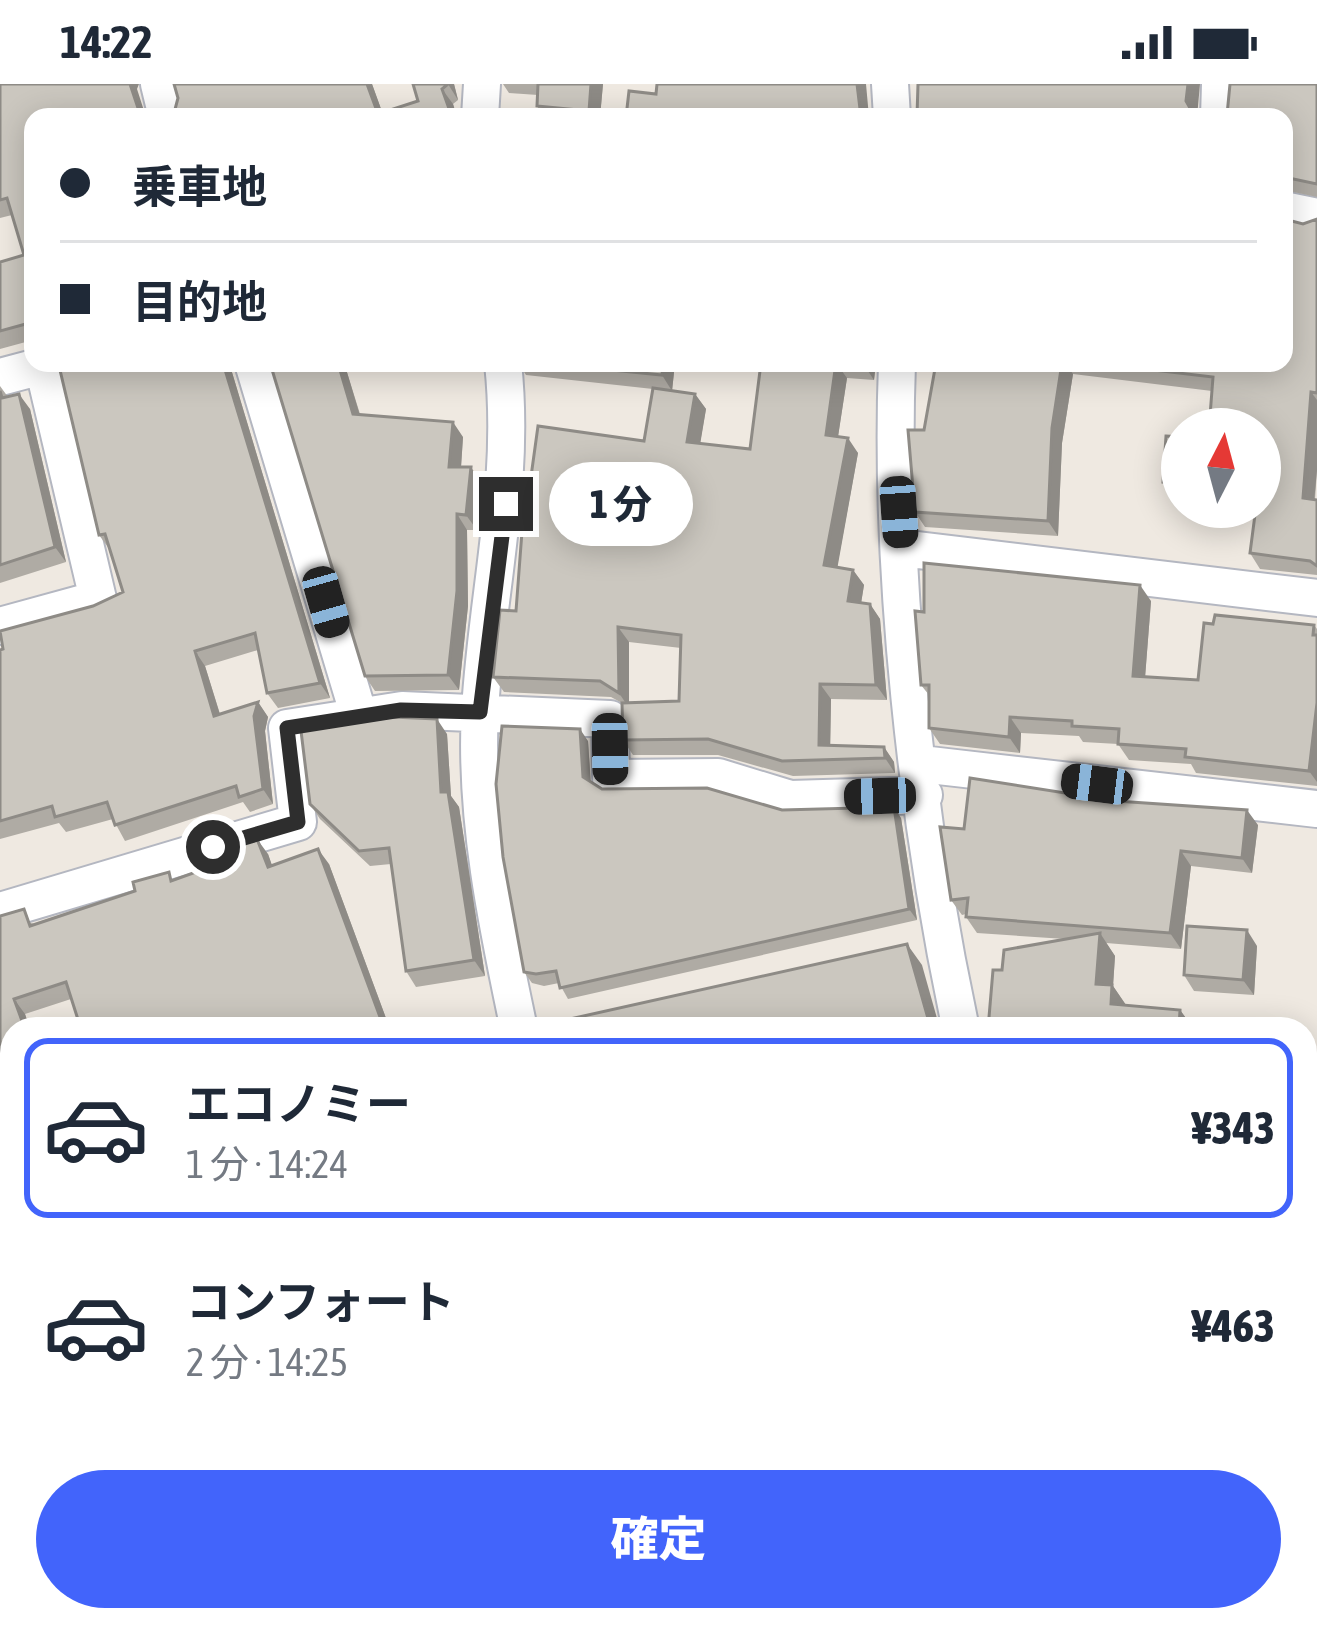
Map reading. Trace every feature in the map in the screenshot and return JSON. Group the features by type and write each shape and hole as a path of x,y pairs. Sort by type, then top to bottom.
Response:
{"street":[{"path":"0,626 98,598 50,372"},
{"path":"256,372 359,716"},
{"path":"504,372 510,427 506,504 480,712 491,896 516,1017"},
{"path":"897,372 894,439 930,940 957,1017"},
{"path":"901,548 1317,598"},
{"path":"0,910 298,822 287,728 401,710 610,719 610,778 718,777 790,799 922,779 1317,809"}],"building":[{"path":"0,84 130,84 138,108 24,108 24,255 7,198 0,200"},
{"path":"174,84 367,84 376,108 175,108"},
{"path":"413,84 448,84 442,89 449,108 396,108 418,101"},
{"path":"538,84 591,84 589,108 537,106"},
{"path":"657,84 857,84 860,108 627,108 629,91 656,94"},
{"path":"918,84 1188,84 1190,108 917,108"},
{"path":"1230,84 1317,84 1317,184 1293,179 1293,108 1228,108"},
{"path":"1317,219 1317,393 1311,392 1303,498 1317,500 1317,566 1250,553 1253,528 1281,528 1281,408 1211,408 1213,377 1170,372 1293,372 1293,221 1303,224"},
{"path":"24,255 24,324 0,331 0,262"},
{"path":"60,372 226,372 320,683 267,693 255,633 195,651 214,716 258,702 254,716 263,789 239,797 236,786 115,825 107,802 55,817 52,806 0,821 0,631 93,606 123,592 105,534 99,535"},
{"path":"273,372 341,372 353,414 453,422 449,467 471,467 466,515 457,514 457,591 448,675 365,676"},
{"path":"760,372 835,372 826,435 848,438 824,565 853,570 848,601 870,604 876,685 820,684 819,745 884,747 885,758 782,761 708,739 623,740 622,703 679,701 681,635 618,627 619,693 600,681 493,677 500,610 516,611 523,518 511,517 515,483 530,484 538,426 644,441 653,388 695,394 687,442 750,449"},
{"path":"934,372 1061,372 1052,428 1048,521 915,512 908,430 924,430"},
{"path":"0,391 2,398 19,394 55,547 0,565"},
{"path":"924,563 1140,585 1133,676 1198,680 1204,623 1213,624 1215,615 1314,625 1317,703 1309,771 1185,757 1186,749 1118,744 1119,729 1072,726 1072,721 1010,717 1009,737 929,728 929,685 921,685 915,611 924,612"},
{"path":"392,717 437,719 441,792 448,792 474,960 406,971 389,848 359,851 310,804 301,731"},
{"path":"502,726 580,729 583,777 602,789 707,788 782,810 894,807 909,909 560,988 556,971 524,972 503,857 496,784"},
{"path":"970,778 1116,801 1247,810 1242,858 1181,851 1170,933 966,917 968,898 951,900 940,827 964,829"},
{"path":"257,839 268,867 318,849 380,1017 77,1017 66,982 14,999 21,1017 0,1017 0,916 24,909 30,926 135,891 133,882 169,872 171,881 227,861 222,850"},
{"path":"1187,926 1247,930 1243,980 1184,975"},
{"path":"1100,933 1096,984 1112,985 1111,1004 1180,1010 1180,1017 989,1017 993,970 1002,970 1004,950"},
{"path":"907,944 928,1017 579,1017"}],"route":[{"path":"213,847 298,822 287,728 401,710 480,712 506,504"}]}
